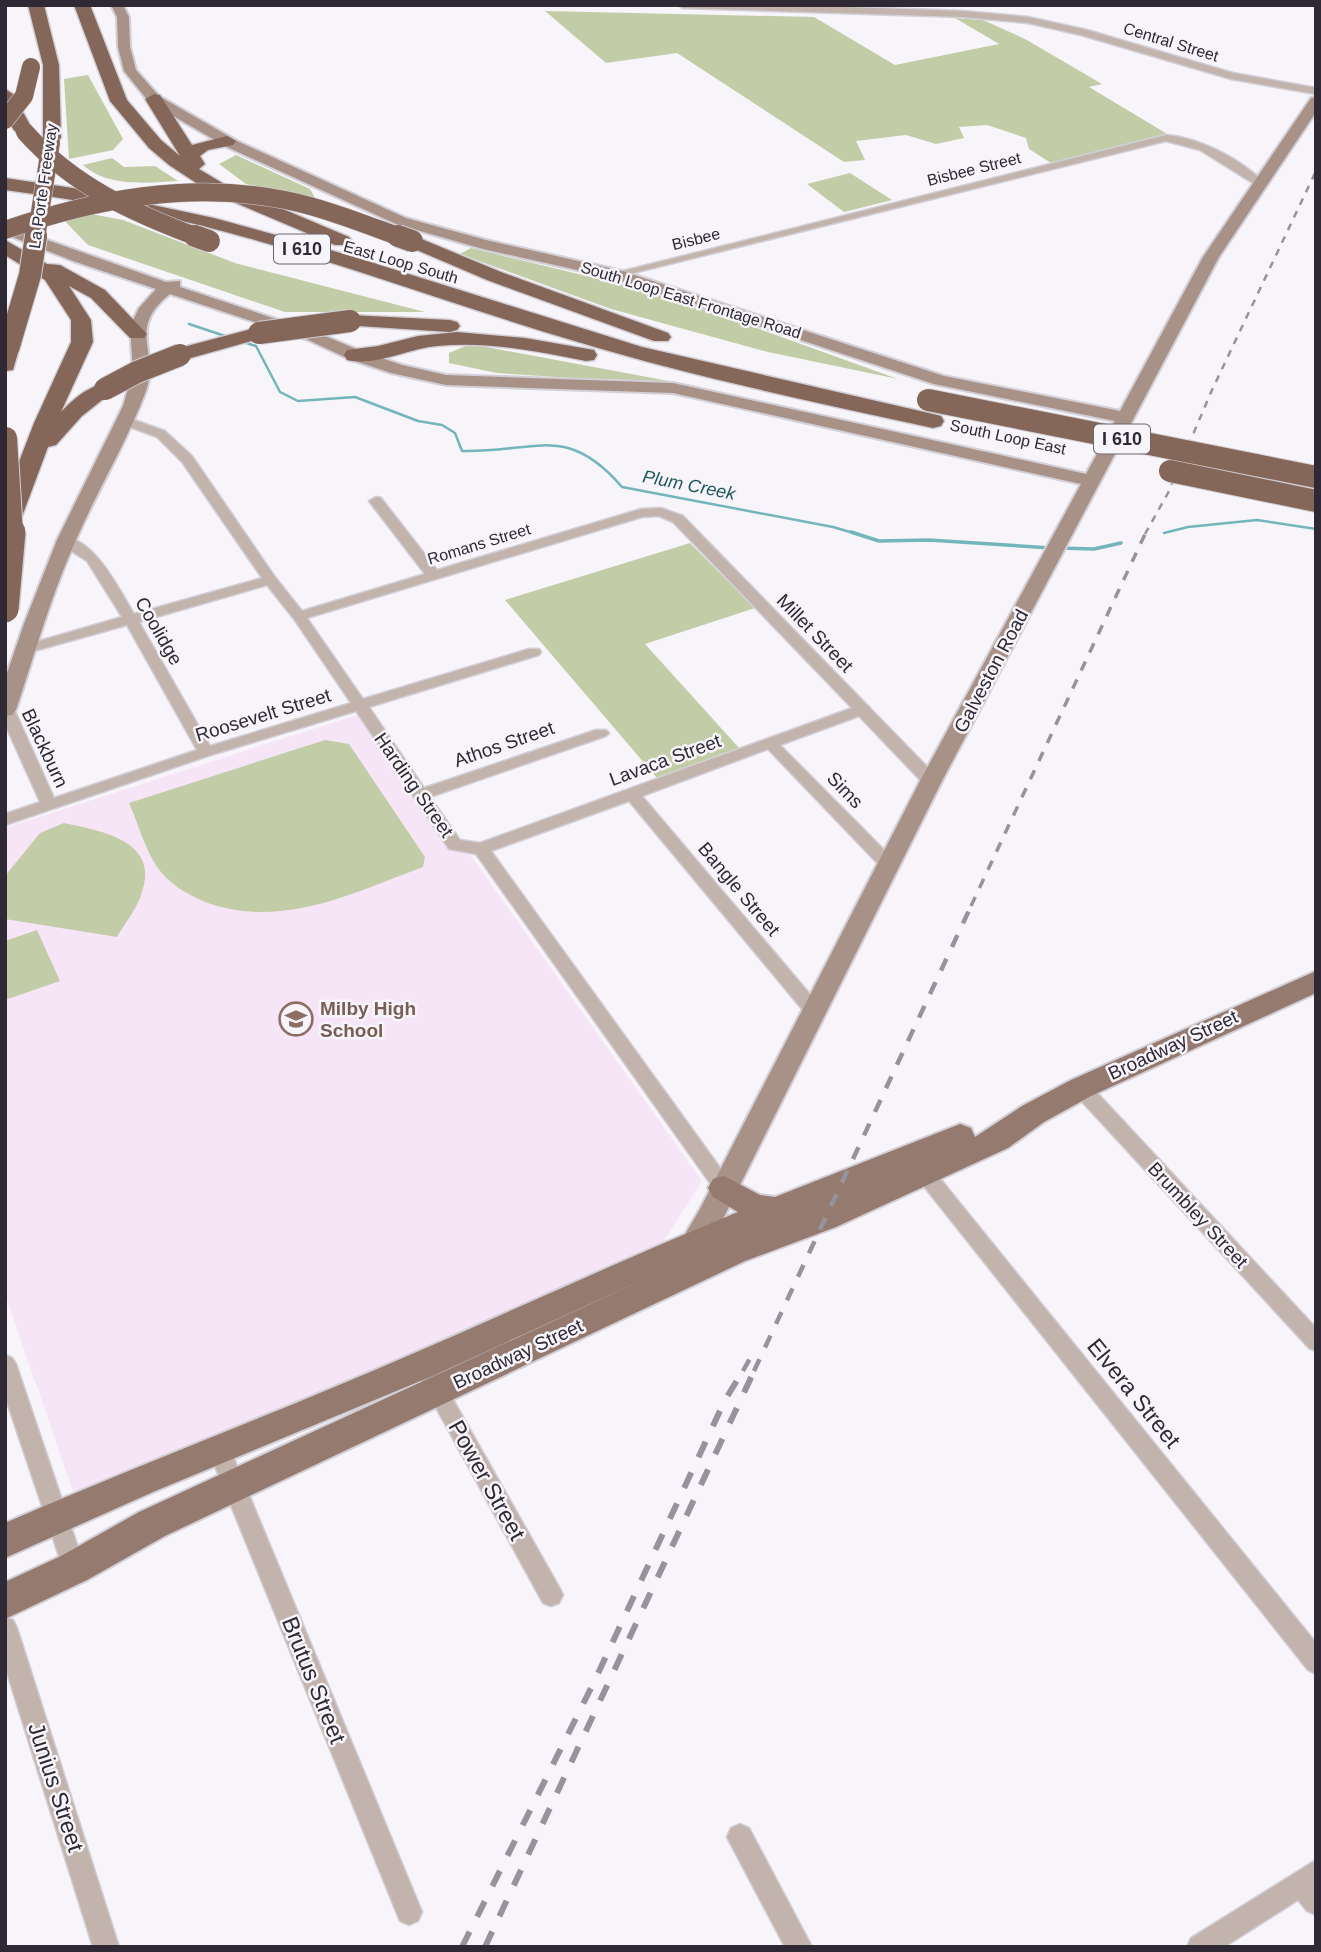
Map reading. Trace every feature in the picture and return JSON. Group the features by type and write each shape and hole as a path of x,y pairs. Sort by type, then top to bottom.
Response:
{"highway":[{"path":"5,120 17,111 41,66 30,5"},
{"name":"La Porte Freeway","path":"7,355 30,275 52,138 41,66 36,5"},
{"path":"82,5 119,102 155,144 176,162 217,188 379,256"},
{"path":"5,94 25,132 55,164 89,188 137,212 209,241 482,317 593,340"},
{"path":"154,99 189,156 217,188"},
{"path":"189,156 202,146 227,141"},
{"name":"East Loop South","path":"11,169 62,176 214,209 687,344"},
{"name":"East Loop South","path":"5,184 87,196 234,229 672,362 789,380"},
{"path":"7,238 60,212 155,194 214,192 285,200 412,242 494,276 661,337"},
{"path":"7,238 98,294 137,334"},
{"path":"5,530 45,423 82,342 81,320 52,276 7,238"},
{"path":"29,471 51,435 74,411 105,389 159,363 259,333 350,321 450,326 635,365 789,380"},
{"path":"355,355 390,351 418,342 451,339 573,352"},
{"path":"434,364 425,357 426,348 451,339"},
{"name":"I 610","path":"714,351 789,380"},
{"name":"South Loop East","path":"789,380 1316,500"},
{"name":"South Loop East","path":"930,411 1316,477"},
{"path":"5,427 13,542 5,609"}],"main road":[{"name":"South Loop East Frontage Road","path":"117,5 123,17 124,47 130,71 154,99 227,141 401,221 483,244 617,274 940,380 1127,418"},
{"name":"Galveston Road","path":"715,1236 724,1188 931,781 1211,257 1297,133 1316,101"},
{"path":"5,221 212,303 312,336 355,355 397,369 446,380 673,388 1093,481"},
{"path":"7,238 434,364 492,376 551,383"},
{"path":"5,709 65,541 139,385 141,374 137,334 146,309 170,286"},
{"path":"146,309 159,300 170,297 212,303"},
{"name":"Broadway Street","path":"715,1236 825,1217 983,1127 1033,1114 1081,1088 1316,981"},
{"name":"Broadway Street","path":"5,1601 74,1568 152,1524 234,1486 430,1379 715,1236 775,1210 917,1164"},
{"path":"724,1188 753,1206 775,1210"},
{"name":"Broadway Street","path":"5,1541 219,1449 430,1379"}],"street":[{"name":"Central Street","path":"684,5 1012,18 1083,32 1231,76 1316,91"},
{"name":"Bisbee Street","path":"781,233 1157,139 1174,138 1196,146 1260,183"},
{"name":"Bisbee","path":"617,274 781,233"},
{"name":"Harding Street","path":"123,420 161,434 187,459 270,580 299,616 455,845 481,849"},
{"path":"376,501 434,576"},
{"name":"Romans Street","path":"299,616 641,513 661,512 669,515"},
{"name":"Millet Street","path":"669,515 678,519 931,781"},
{"name":"Coolidge","path":"65,541 92,558 131,620 206,752"},
{"path":"27,649 270,580"},
{"name":"Roosevelt Street","path":"5,820 206,752 534,652"},
{"name":"Blackburn","path":"5,709 49,804"},
{"name":"Lavaca Street","path":"481,849 863,709"},
{"name":"Athos Street","path":"420,795 601,733"},
{"name":"Sims","path":"771,744 889,865"},
{"name":"Bangle Street","path":"633,795 813,1010"},
{"path":"481,849 724,1188"},
{"name":"Brumbley Street","path":"1081,1088 1312,1332"},
{"name":"Elvera Street","path":"917,1164 1316,1662"},
{"path":"5,1364 74,1568"},
{"name":"Power Street","path":"430,1379 551,1595"},
{"name":"Brutus Street","path":"219,1449 409,1912"},
{"name":"Junius Street","path":"5,1628 106,1947"},
{"path":"740,1837 799,1947"},
{"path":"1200,1947 1311,1886"}],"shaded area":[{"name":"Milby High School","path":"360,714 451,848 471,856 702,1181 663,1242 77,1503 5,1294 5,828"}],"green space":[{"path":"545,11 814,17 895,65 999,44 955,18 983,20 1025,39 1102,84 1089,87 1169,135 1051,163 1029,149 1026,138 987,125 959,127 964,138 936,144 906,135 856,141 865,160 844,162 677,53 606,63"},
{"path":"88,75 123,139 113,150 69,159 64,79"},
{"path":"236,155 310,189 315,198 246,184 219,164"},
{"path":"112,158 124,167 155,166 178,181 141,183 115,180 83,165"},
{"path":"850,173 892,200 844,212 807,184"},
{"path":"75,211 123,220 235,263 425,312 285,312 88,245 57,213"},
{"path":"471,248 665,295 898,379 768,352 611,309 460,254"},
{"path":"470,344 701,387 497,373 449,363 449,353"},
{"path":"690,543 755,608 645,644 740,749 657,778 505,600"},
{"path":"325,740 349,744 425,857 423,867 316,905 261,912 233,910 205,902 181,890 161,872 147,848 129,803"},
{"path":"64,823 111,835 136,851 143,862 145,877 141,895 117,937 5,919 5,876 40,833"},
{"path":"37,930 60,981 5,1000 5,941"}],"waterway":[{"name":"Plum Creek","path":"189,324 231,338"},
{"name":"Plum Creek","path":"243,342 256,346 280,392 298,401 355,397 418,421 442,425 455,433 462,451 548,445 566,448 584,454 622,487 833,527 857,534"},
{"name":"Plum Creek","path":"1164,533 1188,527 1257,520 1316,529"},
{"name":"Plum Creek","path":"851,532 879,541 929,540 1051,548"},
{"name":"Plum Creek","path":"1059,548 1094,549 1121,543"}],"railway":[{"path":"1145,533 1168,493 1212,390 1316,171"},
{"path":"971,906 1145,533"},
{"path":"754,1371 972,904"},
{"path":"743,1371 753,1353"},
{"path":"462,1947 595,1680 725,1400 744,1369"},
{"path":"485,1947 755,1369"}],"place":[{"name":"Milby High School","path":"296,1019"}]}
